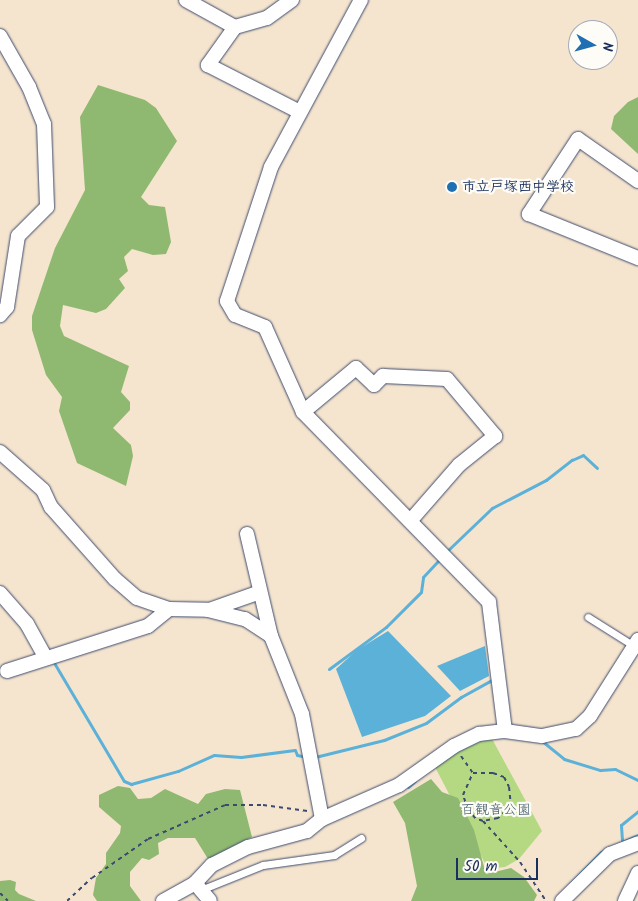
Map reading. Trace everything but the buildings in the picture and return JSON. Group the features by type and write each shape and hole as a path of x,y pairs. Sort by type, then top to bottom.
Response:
{"street":[{"path":"186,0 235,28"},
{"path":"292,0 267,18 235,28 208,65 298,111"},
{"path":"361,0 298,111 271,167 227,301 235,315 265,327 302,412 410,520 488,602 505,731"},
{"path":"0,36 29,87 44,124 47,207 18,236 7,307 0,316"},
{"path":"638,181 578,138 529,214 638,258"},
{"path":"302,412 356,368 374,385 383,376 447,379 494,436 459,465 410,520"},
{"path":"0,452 43,490 51,507 115,579 137,598 169,609 208,610 245,619 271,636"},
{"path":"247,534 271,636 302,714 322,816"},
{"path":"208,610 260,592"},
{"path":"0,594 27,624 46,658"},
{"path":"6,671 148,626 169,609"},
{"path":"163,901 203,891 219,861 248,847 307,831 322,816 399,785 454,746 479,734 505,731 542,736 576,729 590,716 637,644"},
{"path":"562,901 610,854 638,843"},
{"path":"625,901 638,873"}],"lane":[{"path":"588,617 637,644"},
{"path":"203,891 263,865 334,855 361,838"}],"path":[{"path":"454,746 473,773"},
{"path":"473,773 493,773 504,777 511,794 511,806 506,813 483,821"},
{"path":"473,773 465,787 465,803 475,818 483,821 520,862 546,901"},
{"path":"67,901 92,878 148,839 225,805 262,805 322,816"},
{"path":"0,893 8,901"}],"green space":[{"path":"98,85 145,100 156,108 177,141 141,197 149,205 165,207 171,242 166,254 153,255 132,249 124,257 128,271 119,279 125,288 106,309 96,313 63,305 60,326 64,336 129,366 121,392 130,402 130,410 113,428 131,445 133,456 126,486 77,463 59,411 62,397 46,375 32,330 32,316 55,248 85,190 80,117"},
{"path":"638,97 638,154 611,129 614,116 628,102"},
{"name":"百観音公園","path":"491,737 542,831 519,859 505,867 488,869 435,767 462,749"},
{"path":"431,779 442,792 458,798 474,830 486,874 511,868 524,877 537,895 534,901 411,901 417,886 405,823 393,802"},
{"path":"118,786 130,788 138,799 151,798 165,789 198,804 206,794 225,789 240,790 252,837 208,859 195,838 168,838 158,843 159,854 149,860 142,858 130,872 130,886 141,901 97,901 93,895 96,878 106,864 106,853 120,833 121,826 99,807 99,795"},
{"path":"10,880 16,882 15,890 19,894 36,901 0,901 0,881"}],"water":[{"path":"388,631 451,696 425,716 362,737 336,669 357,650"},
{"path":"485,646 489,676 460,691 437,666"}],"waterway":[{"path":"446,552 492,508 546,480 572,460 583,455 597,468"},
{"path":"329,669 386,627 421,592 423,577 440,559"},
{"path":"53,661 124,781 131,784 178,771 214,755 241,757 295,750 297,755 307,757"},
{"path":"315,757 384,740 426,723 461,697 494,679"},
{"path":"542,741 564,759 600,770 615,769 638,780"},
{"path":"408,787 415,781"},
{"path":"622,840 621,825 638,811"},
{"path":"571,883 601,852 638,835"}],"place":[{"name":"市立戸塚西中学校","path":"452,187"}]}
